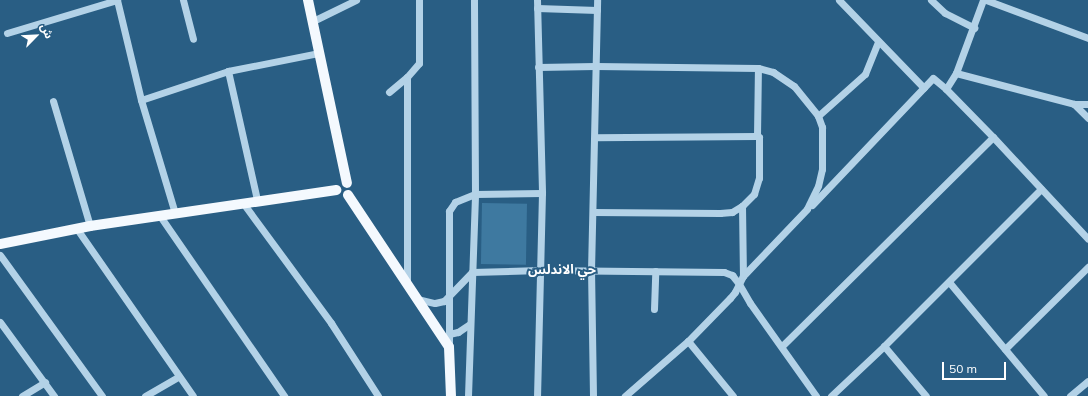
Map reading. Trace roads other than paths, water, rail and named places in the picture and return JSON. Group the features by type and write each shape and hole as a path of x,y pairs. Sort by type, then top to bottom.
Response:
{"main road":[{"path":"308,0 347,182 351,187 348,195"},
{"path":"336,190 338,184 347,182"},
{"path":"0,244 77,228 258,200 336,190"},
{"path":"336,190 341,196 348,195"},
{"path":"348,195 449,347 451,396"}],"street":[{"path":"7,33 117,0 140,100 175,213"},
{"path":"183,0 193,39"},
{"path":"313,21 356,0"},
{"path":"389,92 407,77 419,63 419,0"},
{"path":"468,396 475,194 474,0"},
{"path":"537,0 542,193 537,396"},
{"path":"592,396 591,271 595,137 595,66 598,0"},
{"path":"839,0 924,88"},
{"path":"931,0 945,13 974,28"},
{"path":"946,89 956,73 984,0 1088,38"},
{"path":"537,8 597,10"},
{"path":"818,116 865,74 878,41"},
{"path":"140,100 228,72 319,53"},
{"path":"538,67 595,66 758,68 773,72 783,77 808,102 818,116 822,127 822,169 818,186 807,209"},
{"path":"593,212 720,213 732,212 742,206 754,194 757,186 759,137 757,136 758,68"},
{"path":"228,72 258,200"},
{"path":"956,73 1074,104 1088,104"},
{"path":"407,77 407,284"},
{"path":"624,396 688,341 730,298 743,276 933,78 946,89 993,137 1088,239"},
{"path":"53,101 90,226"},
{"path":"1074,104 1088,118"},
{"path":"595,137 757,136"},
{"path":"782,346 993,137"},
{"path":"832,396 949,282 1041,189"},
{"path":"449,347 449,211 455,202 475,194 542,193"},
{"path":"243,203 331,322 378,396"},
{"path":"742,206 743,276"},
{"path":"160,216 284,396"},
{"path":"77,228 193,396"},
{"path":"0,256 102,396"},
{"path":"1005,349 1088,267"},
{"path":"417,299 435,303 444,301 472,272 540,270 724,272 732,276 739,284 750,303 782,346 816,396"},
{"path":"654,309 655,271"},
{"path":"949,282 1044,396"},
{"path":"0,322 54,396"},
{"path":"449,334 458,332 470,324"},
{"path":"688,341 731,393 723,396"},
{"path":"884,346 926,396"},
{"path":"145,396 179,376"},
{"path":"1070,396 1088,381"},
{"path":"22,396 45,382"}],"district":[{"name":"حي الاندلس","path":"562,269"}]}
